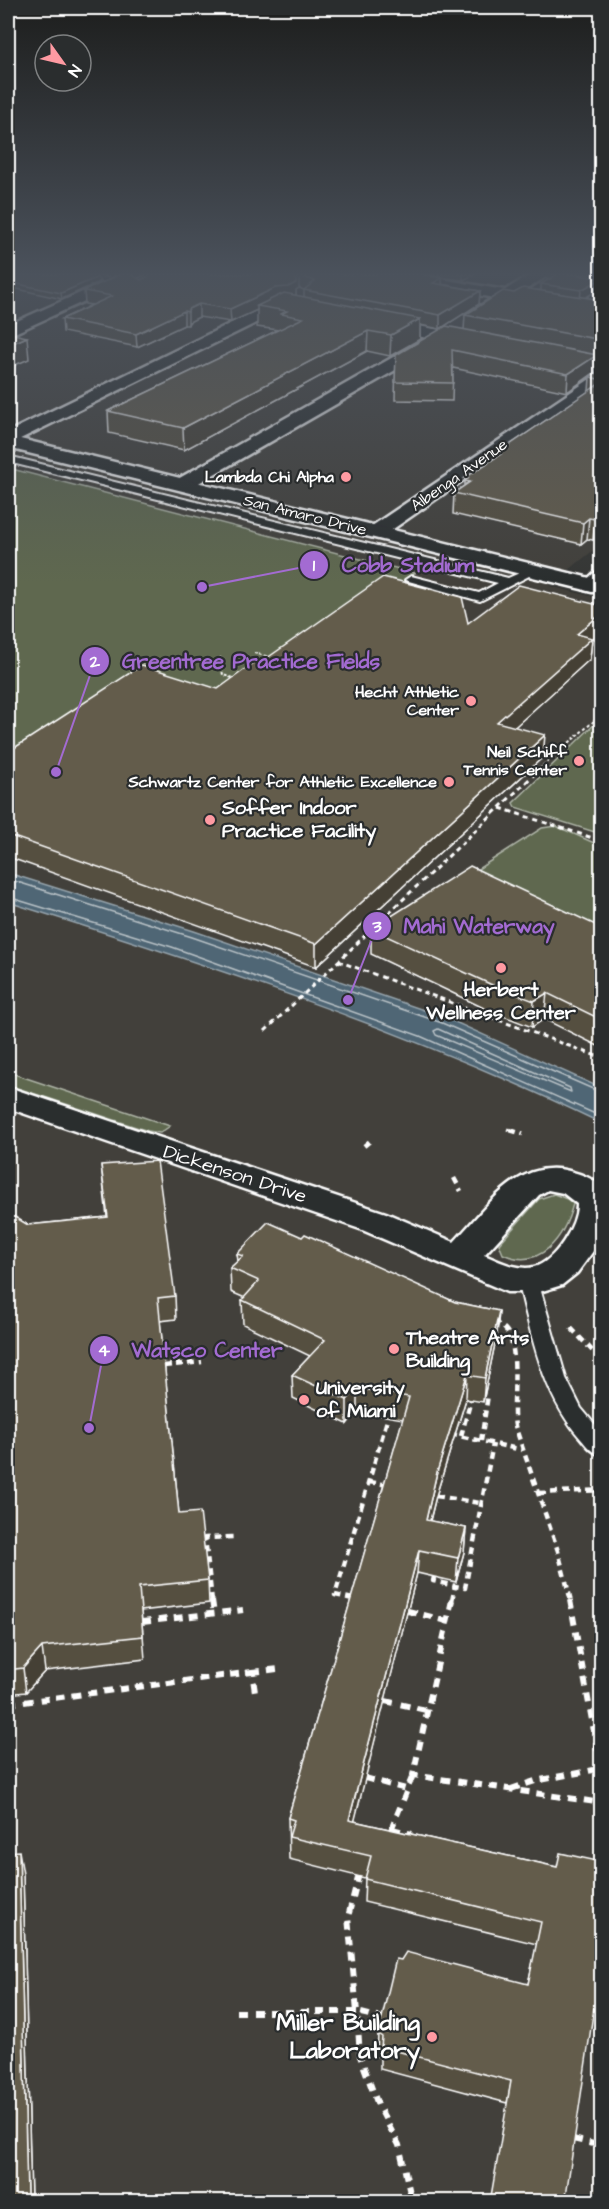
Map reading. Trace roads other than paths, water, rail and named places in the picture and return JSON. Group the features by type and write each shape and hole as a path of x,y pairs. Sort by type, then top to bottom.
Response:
{"street":[{"path":"11,435 131,377"},
{"path":"192,479 370,377"},
{"name":"Albenga Avenue","path":"384,527 586,377"},
{"name":"San Amaro Drive","path":"11,435 599,580"},
{"name":"San Amaro Drive","path":"384,527 532,571 599,580"},
{"name":"Dickenson Drive","path":"8,1097 374,1221 507,1279 528,1281"},
{"path":"461,1257 527,1187 549,1178 562,1180 590,1195 595,1205 594,1220 584,1238 561,1267 548,1277 528,1281"}],"lane":[{"path":"8,459 508,582"},
{"path":"357,546 384,527"},
{"path":"411,580 480,597 532,571"},
{"path":"528,1281 541,1335 562,1391 570,1409 602,1448"}],"water":[{"path":"8,873 194,931 444,1017 601,1088 601,1123 383,1029 234,975 8,902"}],"place":[{"name":"Lambda Chi Alpha","path":"346,477"},
{"name":"Cobb Stadium","path":"202,587"},
{"name":"Hecht Athletic Center","path":"471,701"},
{"name":"Neil Schiff Tennis Center","path":"579,761"},
{"name":"Greentree Practice Fields","path":"56,772"},
{"name":"Schwartz Center for Athletic Excellence","path":"449,782"},
{"name":"Soffer Indoor Practice Facility","path":"210,820"},
{"name":"Herbert Wellness Center","path":"501,968"},
{"name":"Mahi Waterway","path":"348,1000"},
{"name":"Theatre Arts Building","path":"394,1349"},
{"name":"University of Miami","path":"304,1400"},
{"name":"Watsco Center","path":"89,1428"},
{"name":"Miller Building Laboratory","path":"432,2037"}]}
